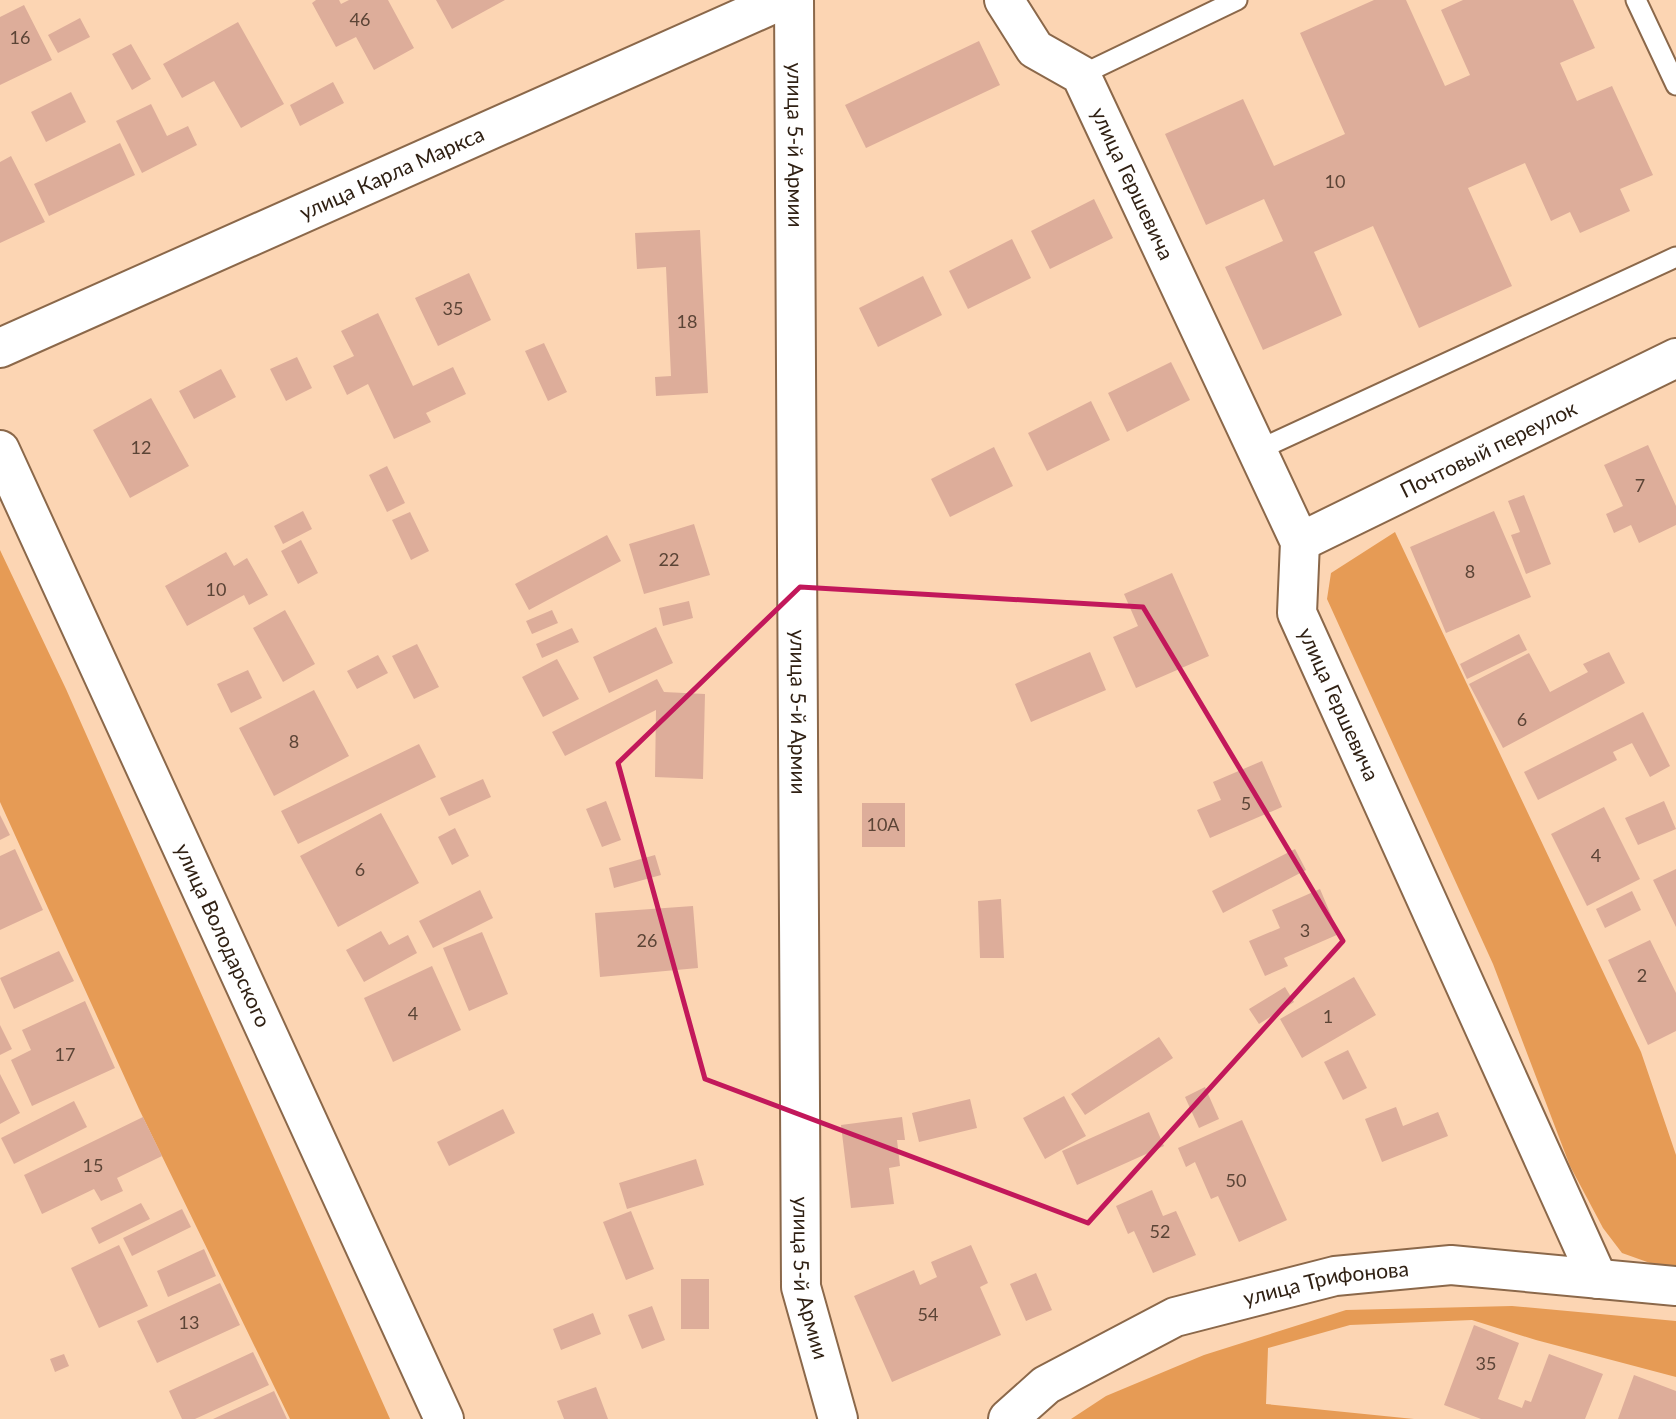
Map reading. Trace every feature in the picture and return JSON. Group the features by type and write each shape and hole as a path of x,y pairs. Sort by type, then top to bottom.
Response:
{"street":[{"name":"улица Карла Маркса","path":"0,348 782,0"},
{"name":"улица 5-й Армии","path":"794,0 801,1287 838,1419"},
{"path":"1004,0 1035,49 1081,75"},
{"name":"улица Гершевича","path":"1081,75 1300,542 1297,613 1598,1279"},
{"name":"Почтовый переулок","path":"1300,542 1676,358"},
{"name":"улица Володарского","path":"0,450 443,1419"},
{"name":"улица Трифонова","path":"1008,1419 1046,1385 1175,1317 1335,1276 1451,1265 1676,1286"}],"lane":[{"path":"1081,75 1237,0"},
{"path":"1636,0 1676,85"},
{"path":"1258,450 1676,257"}],"highlighted area":[{"path":"800,587 1143,607 1343,941 1088,1223 705,1079 618,763"}],"shaded area":[{"path":"1395,532 1641,1052 1676,1155 1676,1267 1650,1263 1622,1253 1603,1228 1570,1166 1493,964 1327,599 1331,573"},
{"path":"0,550 66,689 390,1419 290,1419 139,1109 0,802"},
{"path":"1512,1306 1676,1321 1676,1377 1472,1320 1350,1325 1268,1348 1266,1404 1414,1419 1071,1419 1106,1396 1204,1355 1346,1310"}],"building":[{"path":"316,0 339,0 341,4 349,0 388,0 414,48 374,70 356,37 336,47 312,3"},
{"path":"436,0 505,0 452,29"},
{"path":"1374,0 1406,0 1445,86 1470,75 1441,10 1463,0 1573,0 1595,48 1560,63 1577,101 1612,86 1653,175 1620,189 1630,211 1580,233 1570,212 1551,221 1525,163 1468,188 1512,286 1419,328 1373,226 1314,252 1342,315 1263,350 1225,267 1283,241 1264,199 1206,225 1165,134 1243,99 1274,166 1345,134 1300,33"},
{"path":"24,5 52,60 0,85 0,17"},
{"path":"80,18 90,37 58,53 48,35"},
{"path":"238,22 284,104 241,128 214,81 182,98 163,64"},
{"path":"979,41 1000,85 866,148 845,105"},
{"path":"131,44 151,79 132,90 112,54"},
{"path":"333,82 344,103 300,126 290,105"},
{"path":"71,92 86,122 46,142 31,112"},
{"path":"151,104 167,136 188,126 197,145 142,173 116,121"},
{"path":"120,143 135,175 49,216 34,184"},
{"path":"11,156 45,222 0,243 0,162"},
{"path":"1094,199 1113,238 1050,269 1031,231"},
{"path":"700,230 708,393 656,396 655,377 671,376 666,267 637,269 635,233"},
{"path":"1012,239 1031,278 968,309 949,271"},
{"path":"469,273 491,320 438,346 415,298"},
{"path":"923,276 942,315 878,347 859,308"},
{"path":"378,313 413,386 453,367 466,394 426,413 431,422 394,439 368,384 347,395 333,366 354,356 341,331"},
{"path":"544,343 567,392 548,401 525,351"},
{"path":"297,357 312,388 286,401 270,369"},
{"path":"1171,362 1190,400 1127,432 1108,393"},
{"path":"221,369 236,397 194,419 179,391"},
{"path":"151,398 189,466 130,498 93,430"},
{"path":"1091,401 1110,440 1047,471 1028,433"},
{"path":"1648,445 1676,506 1676,525 1639,543 1631,525 1614,533 1606,514 1623,506 1604,465"},
{"path":"994,447 1013,486 950,517 931,479"},
{"path":"387,466 405,503 387,512 369,475"},
{"path":"1524,495 1551,564 1526,574 1511,535 1520,532 1508,501"},
{"path":"303,511 312,529 283,544 274,526"},
{"path":"1494,511 1531,597 1446,633 1410,547"},
{"path":"410,512 429,551 411,560 392,520"},
{"path":"694,524 710,575 644,594 629,544"},
{"path":"607,535 621,561 529,610 515,584"},
{"path":"301,540 318,573 298,584 281,551"},
{"path":"226,552 234,566 247,558 268,595 249,605 244,595 187,626 165,586"},
{"path":"1172,573 1209,656 1136,688 1113,637 1138,626 1124,594"},
{"path":"689,601 693,618 663,626 659,608"},
{"path":"285,610 315,664 283,682 253,628"},
{"path":"552,610 558,623 532,634 526,621"},
{"path":"656,627 673,663 609,693 593,657"},
{"path":"572,628 579,642 542,658 536,644"},
{"path":"1519,634 1527,650 1467,679 1460,664"},
{"path":"417,644 439,687 414,699 392,656"},
{"path":"1090,652 1106,690 1031,722 1015,684"},
{"path":"1609,652 1625,683 1503,748 1469,684 1529,653 1550,692 1588,672 1583,664"},
{"path":"378,655 388,673 357,689 347,671"},
{"path":"557,659 579,699 543,717 522,677"},
{"path":"248,670 262,698 231,713 217,684"},
{"path":"657,679 664,692 705,694 703,779 655,777 656,710 565,756 552,732"},
{"path":"314,690 349,756 274,796 239,728"},
{"path":"1643,712 1670,766 1650,777 1632,743 1613,752 1617,760 1538,800 1524,772"},
{"path":"419,744 436,777 298,844 281,811"},
{"path":"1262,761 1282,807 1210,838 1197,810 1221,800 1213,782"},
{"path":"483,779 491,797 449,816 440,798"},
{"path":"606,801 621,840 602,847 586,809"},
{"path":"1664,801 1676,829 1638,845 1625,818"},
{"path":"862,803 905,803 905,847 862,847"},
{"path":"1604,807 1640,879 1587,906 1551,834"},
{"path":"381,813 419,883 338,927 300,856"},
{"path":"0,815 10,835 0,840"},
{"path":"455,828 469,856 452,865 438,837"},
{"path":"15,849 43,910 0,930 0,856"},
{"path":"1295,849 1306,870 1223,913 1212,891"},
{"path":"655,855 661,875 614,888 609,868"},
{"path":"1676,869 1676,927 1653,880"},
{"path":"1320,889 1339,934 1284,958 1288,966 1265,976 1249,941 1280,928 1272,910"},
{"path":"480,890 493,918 433,948 419,921"},
{"path":"1632,891 1641,910 1605,928 1596,909"},
{"path":"1001,899 1004,958 980,958 978,901"},
{"path":"693,906 698,968 600,977 595,913"},
{"path":"381,931 389,945 408,935 417,953 364,982 346,950"},
{"path":"482,932 508,994 469,1011 443,948"},
{"path":"1650,940 1676,993 1676,1031 1648,1045 1608,960"},
{"path":"59,951 74,981 14,1009 0,978"},
{"path":"432,966 461,1030 393,1062 364,998"},
{"path":"1354,977 1376,1015 1302,1058 1280,1019"},
{"path":"1285,987 1294,1002 1259,1024 1249,1009"},
{"path":"85,1001 115,1068 32,1106 11,1060 31,1050 22,1030"},
{"path":"0,1025 12,1049 0,1055"},
{"path":"1159,1037 1173,1058 1085,1115 1071,1094"},
{"path":"1348,1050 1367,1088 1343,1100 1324,1062"},
{"path":"0,1074 20,1113 0,1124"},
{"path":"1205,1087 1219,1119 1199,1128 1185,1097"},
{"path":"1064,1096 1086,1136 1045,1159 1023,1118"},
{"path":"970,1099 977,1128 919,1142 912,1113"},
{"path":"74,1101 87,1127 14,1164 1,1138"},
{"path":"1396,1107 1403,1126 1438,1112 1448,1136 1382,1162 1365,1119"},
{"path":"503,1109 515,1133 449,1166 437,1142"},
{"path":"1149,1112 1164,1146 1077,1185 1062,1151"},
{"path":"143,1117 162,1156 117,1178 123,1191 101,1201 94,1189 42,1214 24,1175"},
{"path":"902,1117 905,1140 897,1140 900,1166 889,1168 894,1204 851,1208 841,1125"},
{"path":"1242,1120 1287,1220 1239,1242 1218,1196 1211,1199 1195,1162 1186,1167 1178,1148"},
{"path":"696,1159 704,1185 627,1209 619,1183"},
{"path":"1152,1190 1163,1216 1176,1211 1196,1255 1153,1273 1134,1231 1128,1234 1116,1206"},
{"path":"141,1203 150,1219 99,1244 91,1228"},
{"path":"182,1209 191,1227 132,1256 123,1238"},
{"path":"631,1211 654,1269 626,1280 603,1222"},
{"path":"119,1245 148,1306 99,1328 71,1268"},
{"path":"971,1245 988,1283 980,1287 1001,1335 892,1382 854,1296 914,1270 920,1285 937,1277 931,1262"},
{"path":"204,1249 216,1276 168,1297 157,1271"},
{"path":"1036,1273 1052,1310 1026,1321 1010,1284"},
{"path":"681,1279 709,1279 709,1329 681,1329"},
{"path":"220,1283 240,1325 157,1363 137,1321"},
{"path":"652,1306 665,1340 642,1349 628,1315"},
{"path":"593,1313 601,1334 561,1350 553,1329"},
{"path":"1474,1325 1519,1343 1498,1399 1522,1408 1525,1400 1531,1402 1549,1354 1603,1374 1585,1419 1481,1419 1444,1405"},
{"path":"253,1352 269,1385 195,1419 182,1419 169,1391"},
{"path":"64,1354 69,1366 55,1372 50,1359"},
{"path":"1634,1375 1676,1391 1676,1419 1618,1419"},
{"path":"596,1387 608,1419 564,1419 557,1401"},
{"path":"274,1391 287,1419 213,1419"}]}
